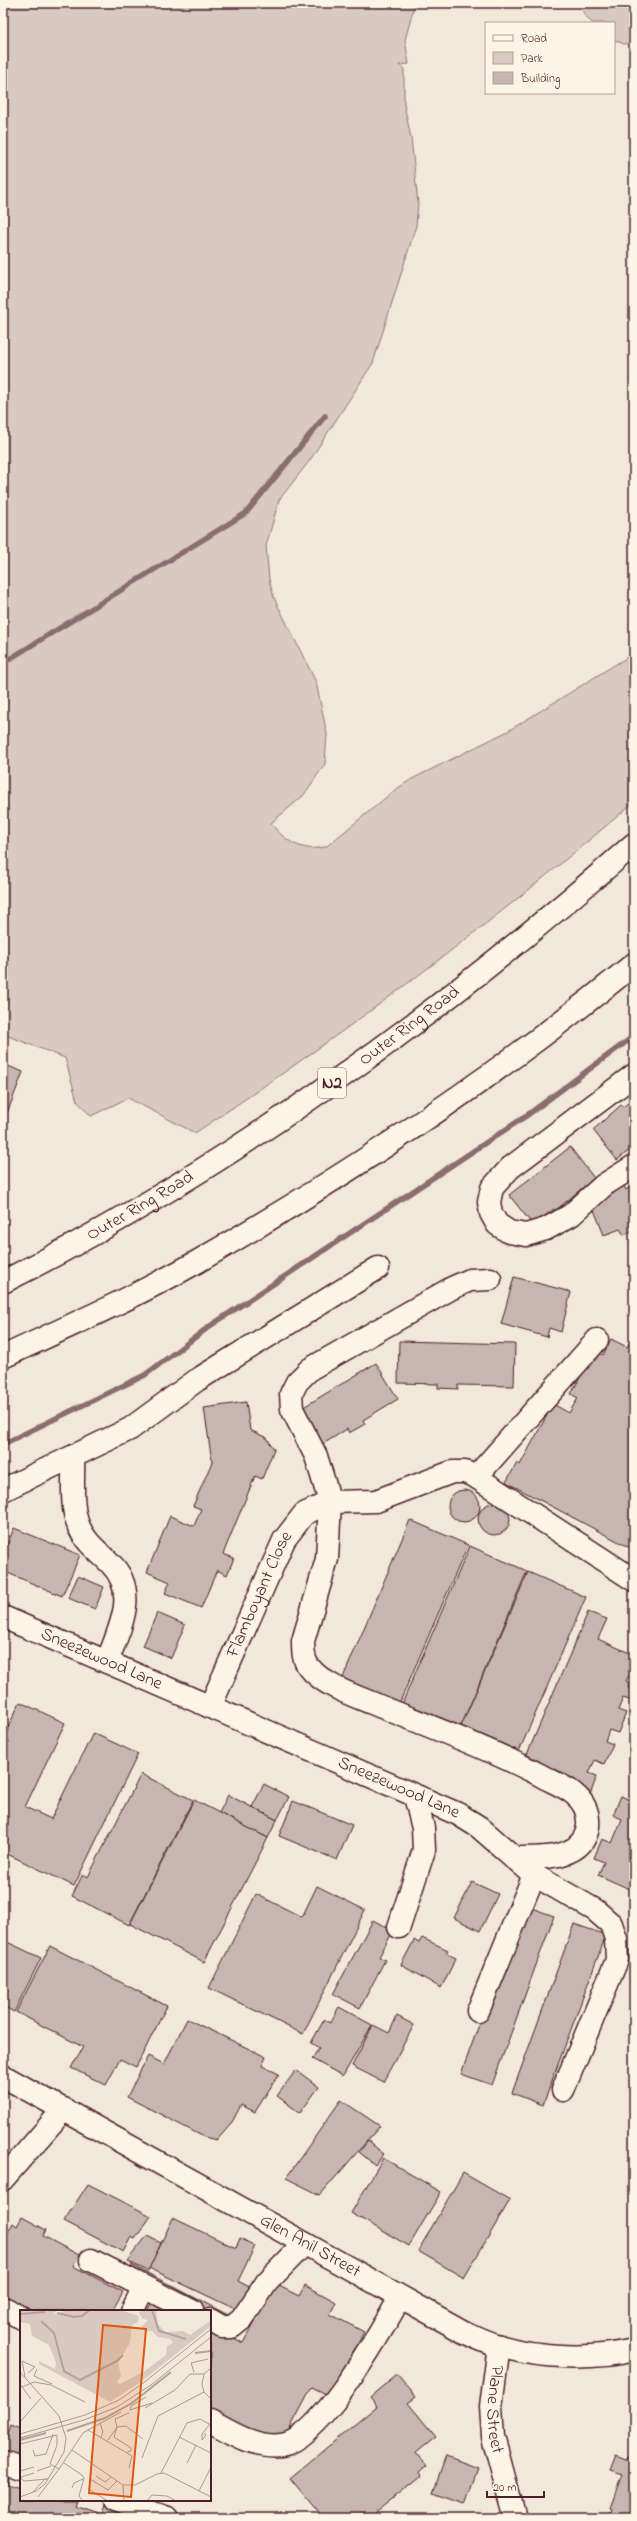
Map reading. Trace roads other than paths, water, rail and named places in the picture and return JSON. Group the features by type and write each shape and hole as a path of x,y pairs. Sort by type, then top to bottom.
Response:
{"main road":[{"name":"Outer Ring Road","path":"3,1282 54,1256 219,1159 326,1087 500,958 549,919 634,844"},
{"path":"3,1357 193,1264 309,1194 468,1089 634,964"},
{"path":"634,1075 510,1168 492,1188 489,1202 491,1213 497,1224 509,1232 526,1235 546,1229 571,1215 604,1185 634,1166"},
{"path":"3,1490 130,1429 197,1380 378,1268"},
{"path":"490,1279 470,1280 452,1288 310,1369 297,1382 291,1394 292,1409 316,1456 330,1502 327,1559 303,1641 303,1655 309,1667 322,1678 349,1694 520,1765 574,1793 584,1805 588,1817 587,1831 580,1843 568,1852 548,1858 513,1858"},
{"path":"476,1477 597,1340"},
{"path":"73,1457 78,1525 84,1538 110,1563 125,1584 127,1598 125,1612 107,1662"},
{"path":"330,1502 376,1501 452,1472 465,1472 476,1477 634,1580"},
{"name":"Flamboyant Close","path":"210,1706 284,1540 304,1514 330,1502"},
{"name":"Sneezewood Lane","path":"3,1617 458,1814 480,1827 513,1858 534,1875 595,1910 611,1924 616,1939 616,1960 562,2090"},
{"path":"399,1927 424,1850 423,1828 415,1796"},
{"path":"478,2011 534,1875"},
{"name":"Glen Anil Street","path":"3,2076 400,2298 464,2332 498,2346 582,2356 634,2350"},
{"path":"3,2179 64,2109"},
{"path":"211,2321 222,2327 232,2327 242,2319 267,2282 304,2244"},
{"path":"90,2260 190,2310"},
{"path":"132,2310 144,2287"},
{"path":"211,2422 243,2439 263,2444 282,2445 297,2439 318,2420 344,2387 400,2298"},
{"name":"Plane Street","path":"498,2346 491,2406 493,2437 515,2518"},
{"path":"3,2462 20,2468"},
{"path":"119,2501 167,2518"}],"waterway":[{"path":"3,663 246,513 325,416"},
{"path":"3,1444 145,1375 210,1326 526,1116 634,1036"}]}
